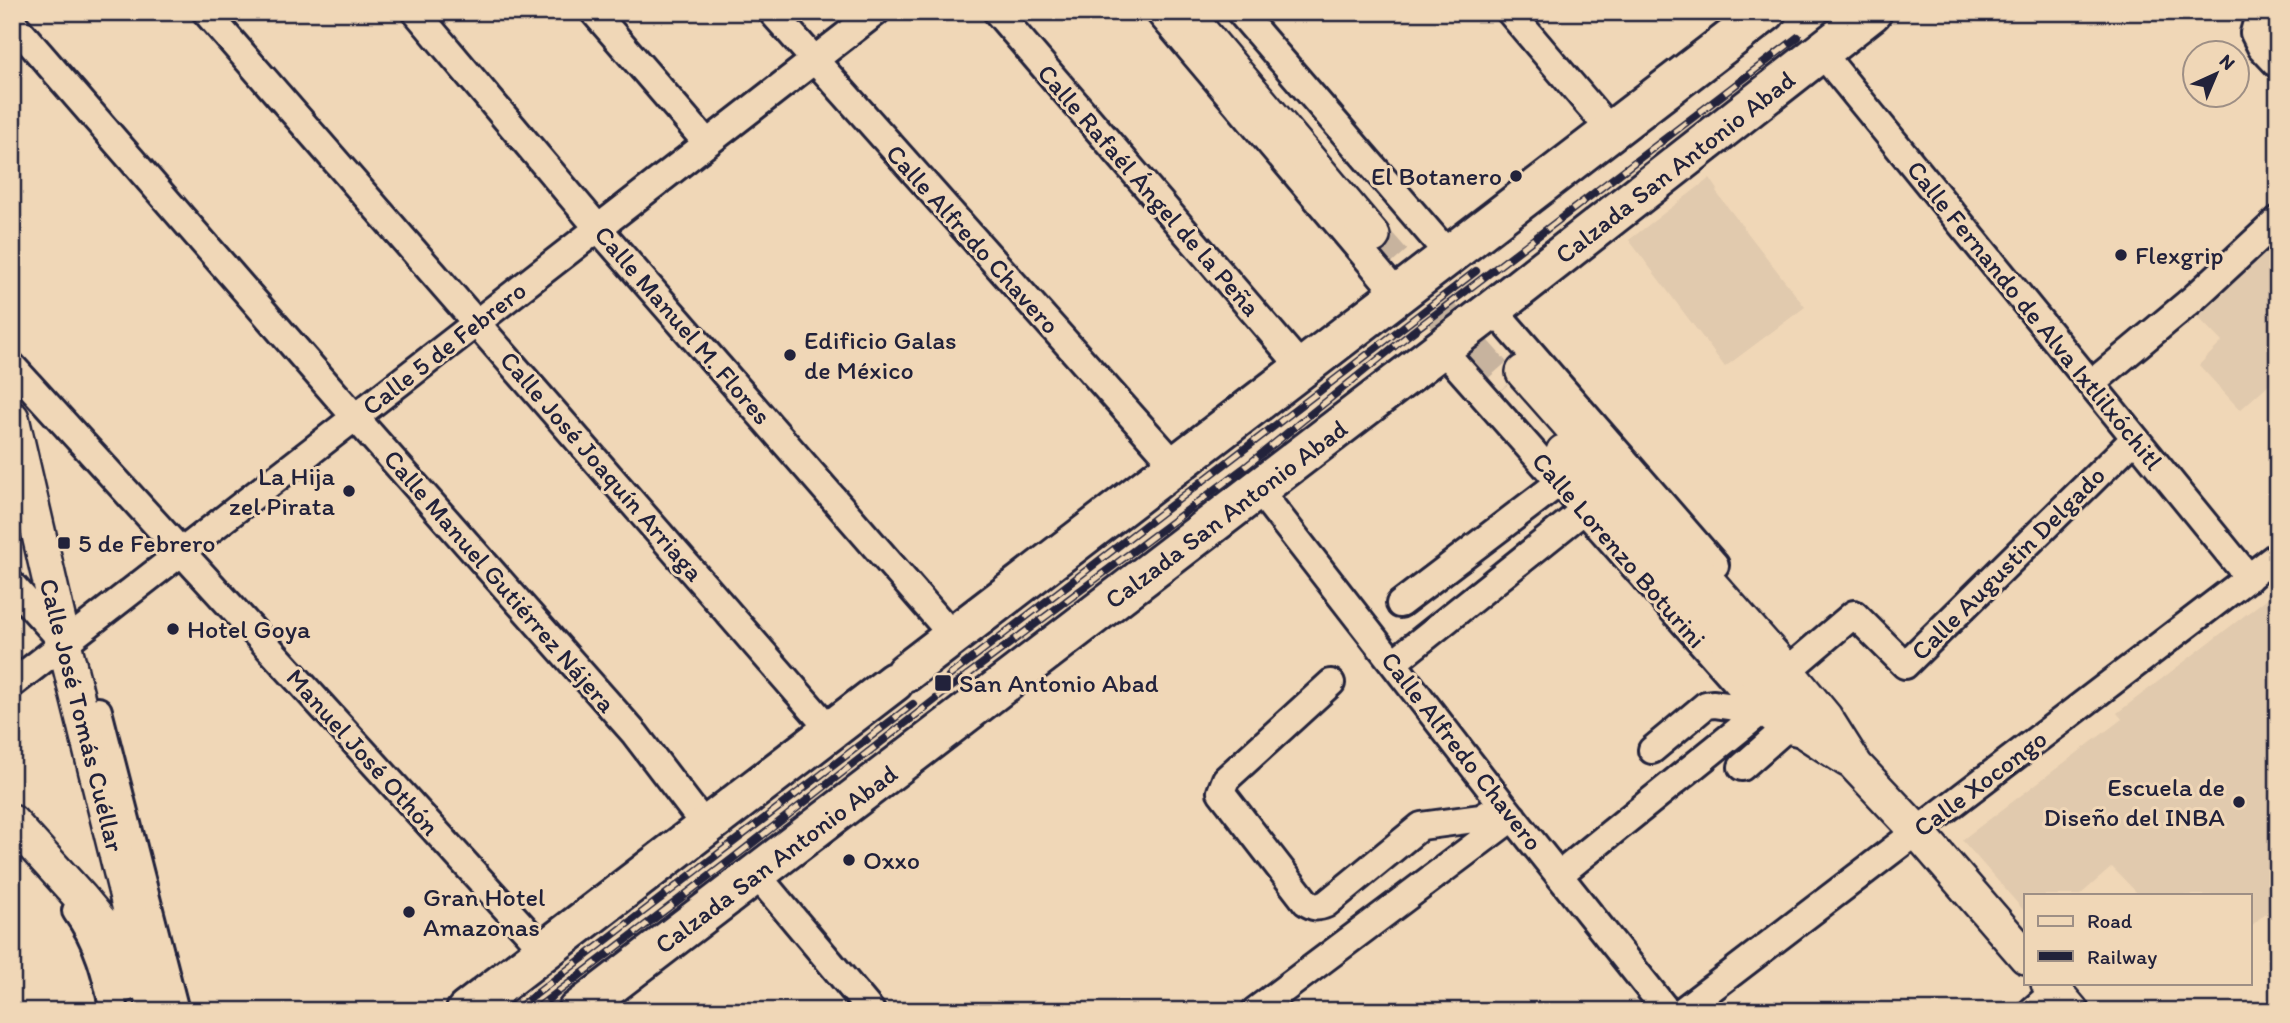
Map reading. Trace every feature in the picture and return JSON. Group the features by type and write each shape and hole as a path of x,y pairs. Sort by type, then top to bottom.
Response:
{"highway":[{"path":"466,1011 1766,12"},
{"name":"Calzada San Antonio Abad","path":"591,1007 756,874 1442,349 1872,12"}],"main road":[{"path":"1185,12 1382,229 1212,12"},
{"name":"Calle Lorenzo Boturini","path":"1856,766 1796,732 1514,379 1787,671 1825,718 1856,766 1917,831 2024,955"},
{"name":"Calle José Tomás Cuéllar","path":"12,418 64,643 155,1011"},
{"path":"12,822 110,933 133,1011"}],"street":[{"name":"Calle José Joaquín Arriaga","path":"206,12 831,731"},
{"name":"Calle Manuel M. Flores","path":"416,12 598,228 953,636"},
{"path":"594,12 707,143"},
{"name":"Calle Alfredo Chavero","path":"772,12 1175,465"},
{"name":"Calle 5 de Febrero","path":"12,684 876,12"},
{"name":"Calle Rafaél Ángel de la Peña","path":"997,12 1302,368"},
{"path":"1159,12 1398,295"},
{"path":"1240,12 1449,255"},
{"path":"1510,12 1611,131"},
{"path":"2262,12 2253,33 2261,47 2278,65"},
{"name":"Calle Manuel Gutiérrez Nájera","path":"12,22 635,734 706,827"},
{"name":"Calle Fernando de Alva Ixtlilxóchitl","path":"1821,52 2249,578"},
{"path":"2091,384 2194,298 2278,220"},
{"name":"Calle Lorenzo Boturini","path":"1493,309 1774,634 1786,654 1787,671"},
{"name":"Calle Lorenzo Boturini","path":"1442,349 1762,711 1796,732"},
{"name":"Manuel José Othón","path":"12,366 544,950"},
{"name":"Calle Augustin Delgado","path":"1787,671 1854,614 1905,665 2135,438"},
{"path":"1400,604 1560,482"},
{"name":"Calle Alfredo Chavero","path":"1258,489 1667,1011"},
{"path":"1393,663 1584,510"},
{"name":"Calle Xocongo","path":"1682,1011 2278,555"},
{"path":"12,585 64,643 85,662 175,1011"},
{"path":"1331,683 1226,779 1221,792 1306,902 1319,907 1326,904 1421,826 1481,818 1508,811"},
{"path":"1651,750 1706,705 1762,711"},
{"path":"1559,876 1762,711"},
{"path":"1742,767 1796,732"},
{"path":"1255,1011 1508,811"},
{"path":"12,835 20,849 73,906 89,930 104,967 114,1011"},
{"path":"756,874 871,1011"}],"shaded area":[{"path":"1710,178 1718,190 1716,192 1805,307 1725,367 1629,240"},
{"path":"2278,240 2278,376 2240,410 2199,365 2222,342 2197,316"},
{"path":"2278,590 2278,902 2252,925 2252,894 2138,894 2112,867 2081,894 2024,894 2024,911 1962,840 2122,719 2117,713"}],"tunnel":[{"path":"1373,236 1506,386"}],"railway":[{"path":"533,1011 950,688 1244,468 1411,333 1798,37"},
{"path":"949,676 1476,271"},
{"path":"514,1011 913,704"}],"place":[{"name":"El Botanero","path":"1516,176"},
{"name":"Flexgrip","path":"2121,255"},
{"name":"Edificio Galas de México","path":"790,355"},
{"name":"La Hija zel Pirata","path":"349,491"},
{"name":"5 de Febrero","path":"64,543"},
{"name":"Hotel Goya","path":"173,629"},
{"name":"San Antonio Abad","path":"943,683"},
{"name":"Escuela de Diseño del INBA","path":"2239,802"},
{"name":"Oxxo","path":"849,860"},
{"name":"Gran Hotel Amazonas","path":"409,912"}]}
